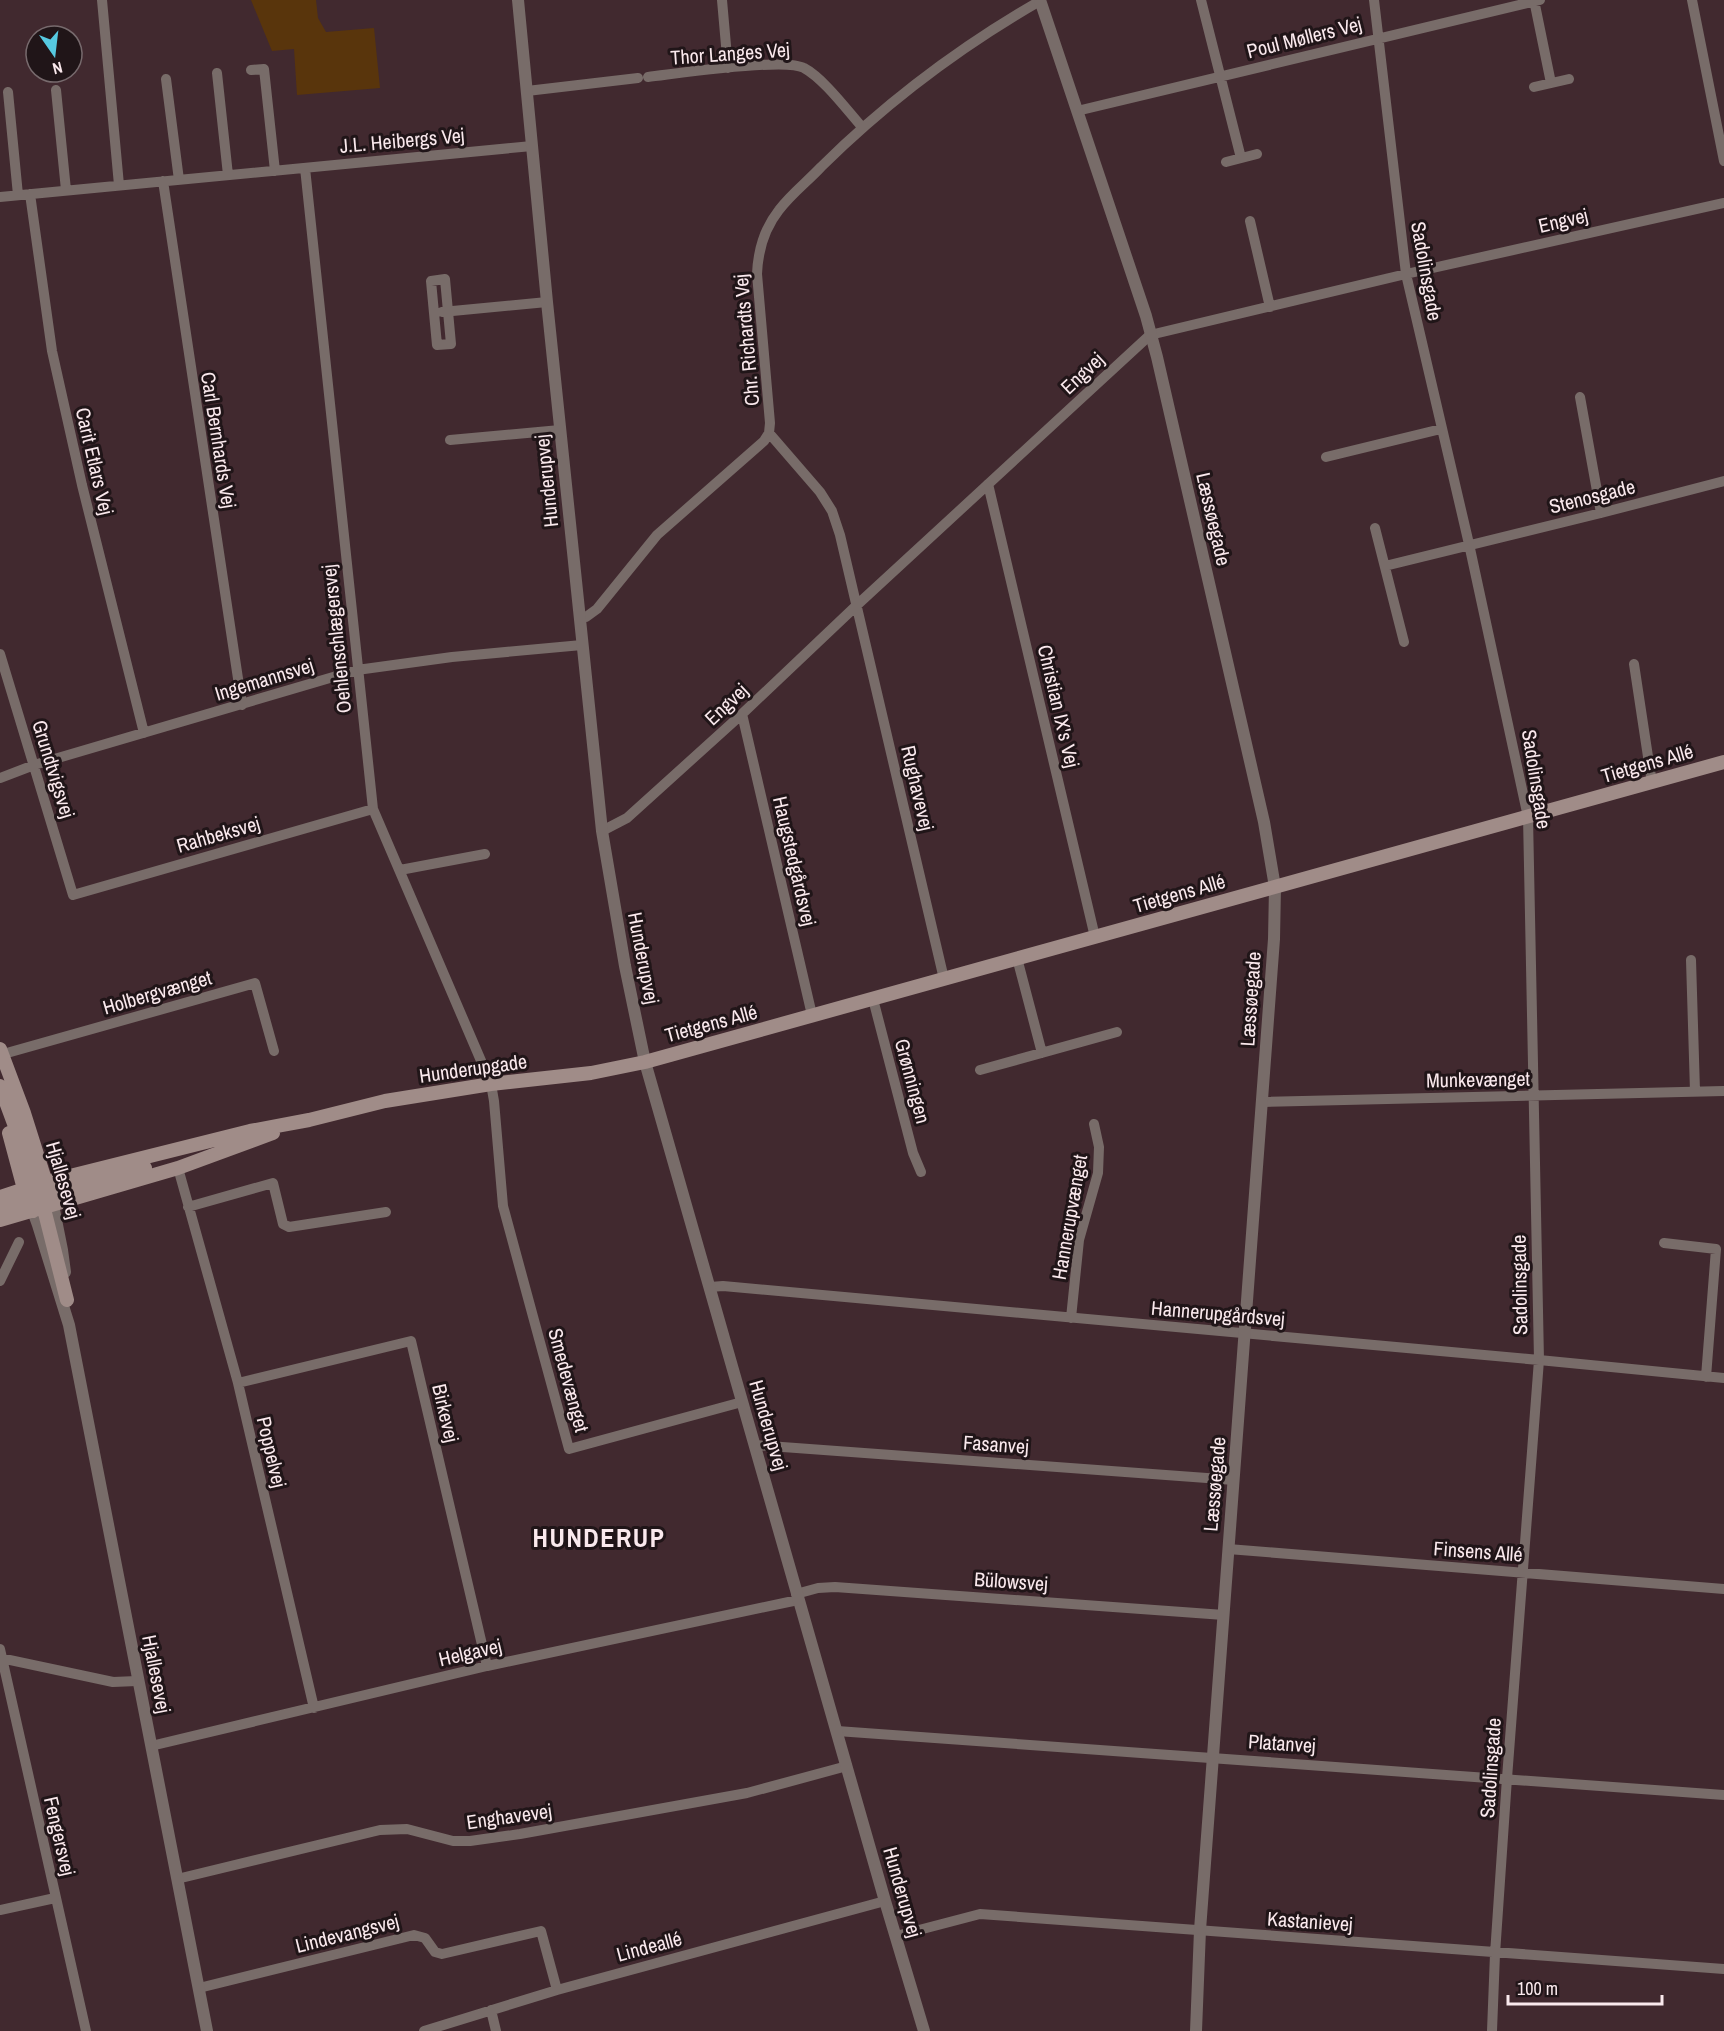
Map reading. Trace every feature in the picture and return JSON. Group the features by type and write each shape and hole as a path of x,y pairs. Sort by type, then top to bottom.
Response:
{"main road":[{"name":"Tietgens Allé","path":"645,1062 1724,762"},
{"name":"Hjallesevej","path":"1,1053 39,1197"},
{"name":"Hunderupgade","path":"39,1197 172,1160 183,1148 250,1131 309,1120 385,1101 491,1084 591,1073 645,1062"},
{"path":"0,1086 39,1197 67,1300"},
{"name":"Hjallesevej","path":"0,1104 39,1197"},
{"name":"Hunderupgade","path":"39,1197 178,1168 309,1120"},
{"path":"0,1197 39,1197"},
{"path":"0,1209 39,1197"},
{"path":"0,1220 39,1197"}],"street":[{"path":"102,0 119,185"},
{"name":"Hunderupvej","path":"518,0 602,831 627,976 645,1062 797,1597 924,2031"},
{"path":"722,0 728,68"},
{"path":"1201,0 1241,158"},
{"name":"Sadolinsgade","path":"1374,0 1406,274 1469,544 1528,816 1539,1360 1507,1778 1492,2031"},
{"path":"1536,0 1551,83"},
{"name":"Poul Møllers Vej","path":"1077,111 1536,0"},
{"path":"1692,0 1724,161"},
{"name":"Læssøegade","path":"1040,1 1150,335 1264,822 1275,887 1274,939 1246,1334 1200,1930 1196,2031"},
{"name":"Chr. Richardts Vej","path":"579,617 586,616 604,602 657,535 764,441 769,433 757,274 762,241 779,210 862,127 926,74 982,35 1040,1"},
{"name":"Thor Langes Vej","path":"527,91 764,64 789,64 802,66 817,78 862,127"},
{"path":"251,70 264,69 275,171"},
{"path":"217,74 228,175"},
{"path":"166,79 180,180"},
{"path":"1534,87 1569,79"},
{"path":"56,90 66,190"},
{"path":"8,92 18,195"},
{"name":"J.L. Heibergs Vej","path":"0,197 532,146"},
{"path":"1226,162 1257,154"},
{"name":"Oehlenschlægersvej","path":"305,168 373,809 491,1084 503,1206 516,1251"},
{"name":"Carl Bernhards Vej","path":"163,181 242,705"},
{"name":"Carit Etlars Vej","path":"30,194 52,351 82,485 144,733"},
{"name":"Engvej","path":"602,831 627,818 742,714 1150,335 1406,274 1724,203"},
{"path":"1250,221 1270,307"},
{"path":"445,279 448,311 451,344 437,345 431,281 445,279"},
{"path":"434,313 547,302"},
{"path":"1580,398 1601,513"},
{"path":"1326,457 1441,429"},
{"path":"450,440 560,430"},
{"name":"Rughavevej","path":"769,433 820,492 832,512 840,535 944,979"},
{"name":"Stenosgade","path":"1469,544 1724,481"},
{"name":"Christian IX's Vej","path":"988,484 1095,937"},
{"path":"1375,528 1404,642"},
{"path":"1384,566 1469,544"},
{"name":"Ingemannsvej","path":"0,778 34,765 357,670 452,657 582,645"},
{"name":"Grundtvigsvej","path":"0,654 73,894"},
{"path":"1634,664 1652,783"},
{"name":"Haugstedgårdsvej","path":"742,714 812,1015"},
{"name":"Rahbeksvej","path":"73,894 373,809"},
{"path":"400,870 485,854"},
{"path":"1017,958 1042,1053"},
{"path":"1691,960 1695,1091"},
{"name":"Holbergvænget","path":"1,1053 255,983 274,1051"},
{"name":"Grønningen","path":"873,999 913,1153 921,1172"},
{"path":"980,1070 1117,1032"},
{"name":"Munkevænget","path":"1262,1102 1724,1091"},
{"name":"Hannerupvænget","path":"1071,1318 1078,1239 1098,1173 1100,1147 1094,1124"},
{"name":"Poppelvej","path":"178,1168 237,1383 314,1708"},
{"path":"188,1207 273,1183 283,1224 289,1227 386,1212"},
{"name":"Hjallesevej","path":"39,1197 69,1325 207,2031"},
{"path":"0,1281 18,1242"},
{"path":"1664,1244 1716,1249 1706,1377"},
{"name":"Smedevænget","path":"516,1251 568,1449 742,1402"},
{"name":"Hannerupgårdsvej","path":"710,1287 723,1286 1724,1378"},
{"name":"Hjallesevej","path":"67,1300 69,1325"},
{"name":"Birkevej","path":"237,1383 411,1341 487,1666"},
{"name":"Fasanvej","path":"754,1445 1234,1480"},
{"name":"Finsens Allé","path":"1228,1549 1724,1589"},
{"name":"Bülowsvej","path":"797,1597 818,1588 835,1587 1224,1615"},
{"name":"Helgavej","path":"151,1746 487,1666 797,1597"},
{"path":"1,1655 113,1682 137,1681"},
{"name":"Fengersvej","path":"1,1655 86,2031"},
{"name":"Platanvej","path":"837,1731 1214,1756 1724,1795"},
{"name":"Enghavevej","path":"177,1879 380,1830 407,1829 453,1841 470,1842 747,1793 847,1766"},
{"path":"0,1910 55,1898"},
{"name":"Lindeallé","path":"424,2031 557,1990 885,1901"},
{"name":"Kastanievej","path":"896,1936 980,1914 1495,1954 1724,1969"},
{"name":"Lindevangsvej","path":"199,1988 414,1935 425,1938 435,1952 442,1954 541,1931 557,1990"},
{"path":"491,2010 496,2031"}],"shaded area":[{"path":"251,0 316,0 318,18 326,32 374,28 380,88 297,95 294,49 272,51"}],"district":[{"name":"HUNDERUP","path":"599,1537"}]}
